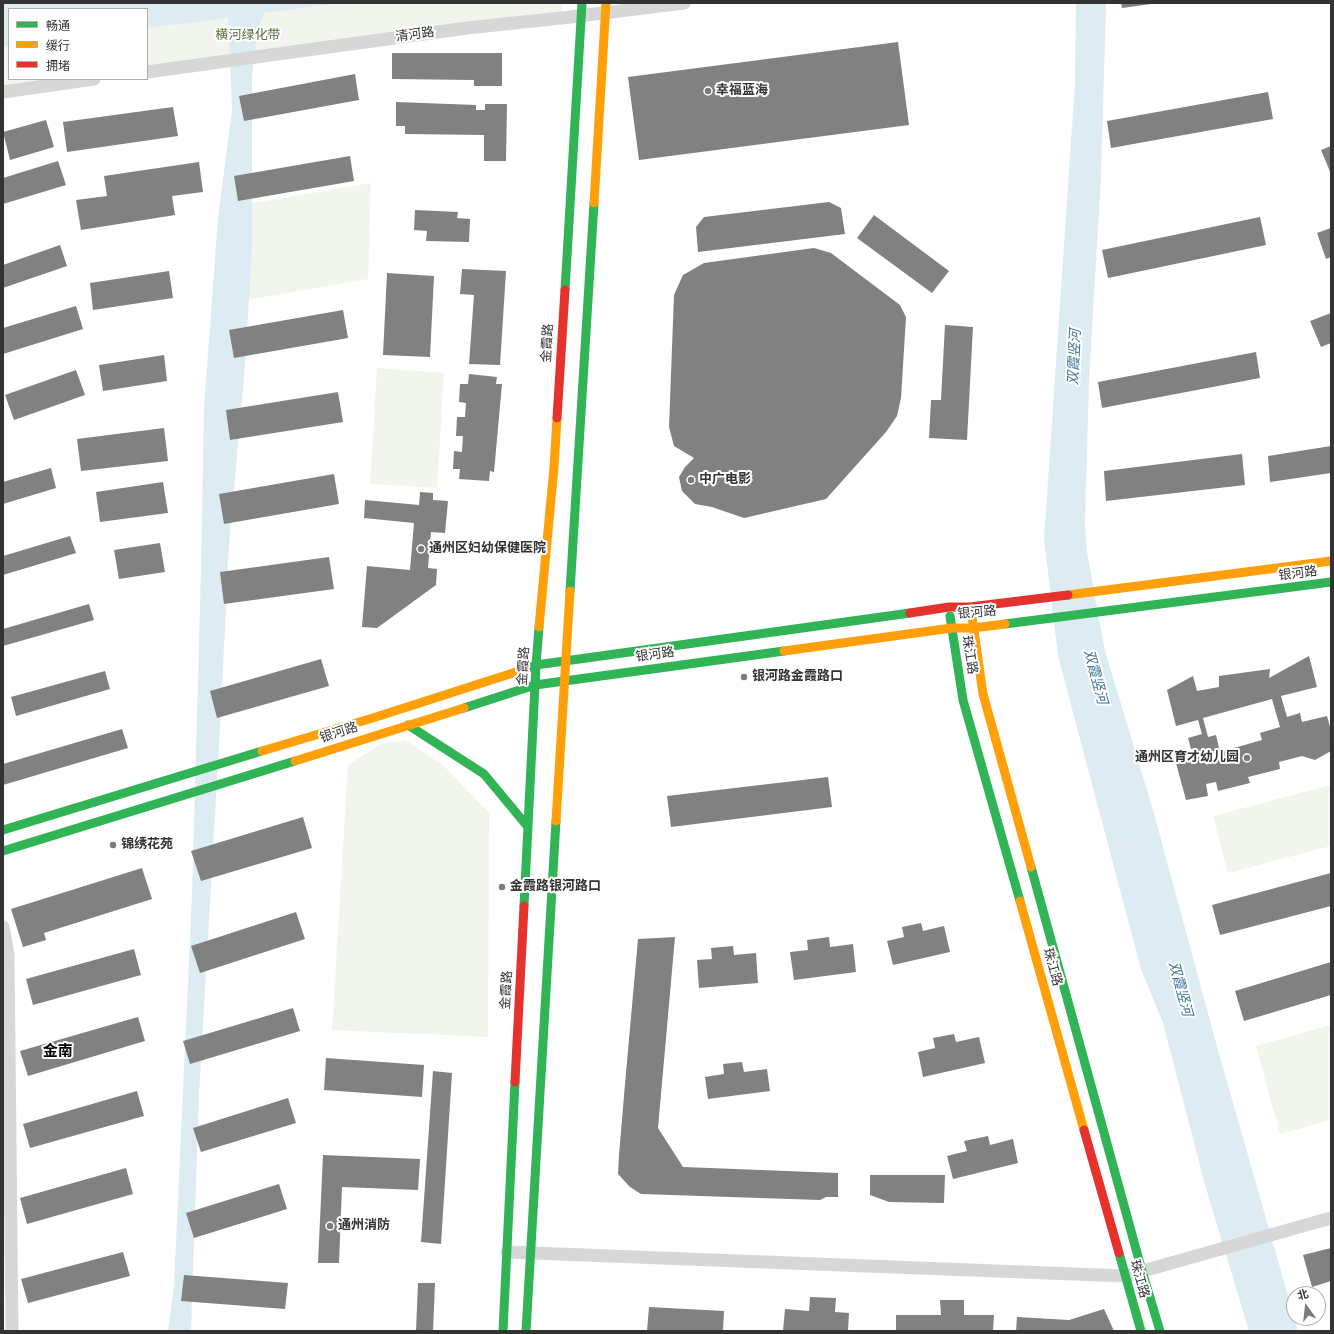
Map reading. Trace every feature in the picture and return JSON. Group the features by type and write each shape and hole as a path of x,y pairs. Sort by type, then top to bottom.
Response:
{"main road":[{"name":"金霞路","path":"503,1331 536,665 554,467 582,3"},
{"path":"526,1331 564,680 606,8"},
{"name":"银河路","path":"3,830 376,716 536,665 949,607 970,607 1331,561"},
{"name":"银河路","path":"3,851 197,792 408,724 536,685 952,628 973,628 1331,582"},
{"name":"珠江路","path":"949,607 963,700 1141,1331"},
{"name":"珠江路","path":"970,607 983,694 1142,1271 1160,1331"},
{"path":"408,724 484,774 528,827"}],"street":[{"name":"清河路","path":"148,72 468,28 581,16 606,8 684,3"},
{"path":"3,92 87,80"},
{"path":"3,927 8,955 12,1331"},
{"path":"507,1252 1125,1276 1331,1218"}],"green space":[{"name":"横河绿化带","path":"342,3 562,3 562,18 148,72 148,28"},
{"path":"8,46 8,80 87,80 3,92 3,47"},
{"path":"371,183 368,279 229,303 236,206"},
{"path":"377,368 444,373 437,488 370,484"},
{"path":"405,740 443,765 489,813 488,1037 332,1030 348,765 381,744"},
{"path":"1331,785 1331,846 1228,873 1213,816"},
{"path":"1331,1025 1331,1120 1280,1134 1256,1046"}],"water":[{"path":"3,3 342,3 264,13 257,31 252,76 252,245 245,365 229,545 199,1094 191,1331 168,1331 174,1285 192,895 204,407 218,218 232,110 228,18 148,28 148,8 8,8 8,46 3,47"},
{"name":"双霞竖河","path":"1076,3 1106,3 1101,177 1089,380 1085,523 1087,552 1105,651 1153,810 1218,1050 1286,1289 1286,1326 1297,1326 1298,1331 1249,1331 1205,1185 1163,1023 1141,969 1058,656 1044,539 1075,83"}],"building":[{"path":"1121,3 1151,3 1151,4 1122,8"},
{"path":"898,42 909,125 639,160 628,77"},
{"path":"392,53 502,53 502,86 474,86 474,80 392,79"},
{"path":"355,74 359,100 244,121 239,96"},
{"path":"1268,92 1273,119 1111,148 1107,121"},
{"path":"396,102 476,105 476,110 485,110 485,104 507,104 506,161 484,161 484,135 405,134 405,126 396,126"},
{"path":"173,107 178,136 67,152 63,122"},
{"path":"46,120 54,147 10,160 3,132"},
{"path":"1331,146 1331,174 1321,150"},
{"path":"350,156 354,181 238,201 234,176"},
{"path":"58,161 66,185 3,204 3,178"},
{"path":"199,162 203,192 172,196 175,215 81,230 76,200 107,196 104,176"},
{"path":"829,202 841,208 845,234 698,252 696,227 704,217"},
{"path":"415,210 458,212 457,218 470,219 469,242 426,241 427,231 414,230"},
{"path":"874,215 949,271 932,293 857,238"},
{"path":"1260,217 1266,245 1108,278 1102,250"},
{"path":"1331,228 1331,257 1326,259 1317,233"},
{"path":"60,245 67,266 3,288 3,265"},
{"path":"814,248 831,253 900,305 906,317 901,398 897,416 886,432 826,499 744,518 712,507 695,504 682,491 679,477 685,467 694,458 674,446 669,427 674,295 683,275 704,263"},
{"path":"462,269 506,271 500,365 469,364 474,295 460,294"},
{"path":"169,271 173,298 93,310 90,283"},
{"path":"387,273 434,276 430,357 383,355"},
{"path":"76,306 83,329 3,354 3,328"},
{"path":"343,310 348,338 234,358 229,330"},
{"path":"1331,313 1331,343 1321,347 1310,321"},
{"path":"945,325 973,327 967,440 929,438 931,400 941,400"},
{"path":"1256,352 1260,378 1102,408 1098,382"},
{"path":"164,355 167,381 103,391 99,365"},
{"path":"76,370 85,395 14,420 5,395"},
{"path":"469,374 497,377 496,384 502,384 494,472 490,471 489,481 459,479 460,469 453,469 454,451 462,452 463,436 456,436 457,417 465,417 466,403 459,402 460,384 468,384"},
{"path":"338,392 343,422 230,440 226,410"},
{"path":"164,428 168,461 81,471 77,439"},
{"path":"1331,446 1331,473 1270,482 1268,456"},
{"path":"1242,454 1245,485 1106,501 1104,471"},
{"path":"51,468 56,488 3,504 3,482"},
{"path":"334,474 339,504 224,524 219,494"},
{"path":"163,482 168,513 100,522 96,492"},
{"name":"通州区妇幼保健医院","path":"420,492 433,493 433,500 448,501 445,533 431,532 428,568 437,569 436,585 377,628 362,627 367,566 410,570 414,523 364,518 365,500 419,505"},
{"path":"70,536 76,553 3,575 3,556"},
{"path":"160,543 165,572 119,579 114,550"},
{"path":"329,557 334,589 224,604 220,572"},
{"path":"89,604 94,620 3,646 3,629"},
{"path":"1309,656 1317,687 1281,696 1287,717 1300,713 1302,722 1327,716 1331,730 1331,751 1315,760 1302,756 1279,762 1280,769 1248,777 1250,783 1218,791 1216,782 1206,784 1208,796 1186,800 1176,763 1199,757 1196,748 1191,749 1188,738 1202,734 1198,720 1176,726 1167,690 1193,676 1197,691 1219,687 1219,676 1270,669 1269,678","holes":["1272,699 1280,727 1260,733 1262,740 1220,752 1216,735 1208,737 1203,718"]},
{"path":"321,659 329,686 217,718 210,691"},
{"path":"105,671 110,689 16,716 11,697"},
{"path":"122,729 128,748 3,785 3,764"},
{"path":"828,777 832,807 671,827 667,796"},
{"path":"303,817 312,848 201,881 191,851"},
{"path":"142,868 152,899 44,933 46,940 23,947 11,909"},
{"path":"1331,873 1331,906 1220,935 1212,905"},
{"path":"296,912 305,939 200,973 191,946"},
{"path":"921,923 923,931 944,926 950,952 893,965 887,941 904,937 902,927"},
{"path":"675,937 658,1128 683,1167 838,1173 838,1197 826,1197 820,1200 641,1194 630,1187 618,1174 638,939"},
{"path":"829,937 830,947 853,944 856,972 794,980 790,952 808,950 807,940"},
{"path":"733,946 734,955 756,953 758,983 699,988 697,960 712,959 711,948"},
{"path":"134,949 141,975 33,1005 26,979"},
{"path":"1331,962 1331,995 1244,1021 1235,991"},
{"path":"293,1008 300,1031 190,1064 183,1041"},
{"path":"138,1017 145,1041 28,1076 20,1051"},
{"path":"954,1034 956,1042 979,1037 985,1063 923,1077 918,1052 935,1048 933,1038"},
{"path":"326,1058 424,1065 422,1097 324,1090"},
{"path":"742,1062 744,1072 767,1069 770,1091 708,1099 705,1077 724,1074 723,1064"},
{"path":"433,1071 452,1073 441,1244 421,1242"},
{"path":"137,1091 144,1116 30,1148 23,1124"},
{"path":"288,1098 296,1123 201,1152 193,1128"},
{"path":"988,1136 990,1145 1013,1139 1018,1163 953,1179 947,1156 967,1151 964,1141"},
{"name":"通州消防","path":"323,1155 420,1159 418,1190 342,1187 339,1263 318,1263"},
{"path":"126,1168 133,1194 27,1224 20,1198"},
{"path":"870,1175 945,1175 944,1203 889,1202 870,1195"},
{"path":"279,1184 287,1209 194,1238 186,1213"},
{"path":"1331,1248 1331,1281 1312,1286 1303,1255"},
{"path":"123,1252 130,1276 28,1303 21,1279"},
{"path":"184,1275 288,1283 285,1309 181,1301"},
{"path":"418,1283 435,1283 433,1331 416,1331"},
{"path":"810,1297 836,1298 835,1312 849,1313 848,1331 783,1331 785,1309 809,1311"},
{"path":"940,1300 964,1300 964,1315 994,1315 993,1331 896,1331 896,1315 941,1315"},
{"path":"649,1307 724,1311 723,1331 647,1331"},
{"path":"1104,1309 1114,1331 1016,1331 1017,1317 1069,1320"}],"traffic: fast":[{"path":"565,290 582,3"},
{"path":"570,591 594,203"},
{"path":"1005,624 1331,582"},
{"path":"516,672 536,665 910,613"},
{"path":"950,616 963,700 1020,901"},
{"path":"524,906 539,627"},
{"path":"464,708 535,685 784,651"},
{"path":"408,725 484,774 528,827"},
{"path":"3,830 262,751"},
{"path":"3,851 295,761"},
{"path":"526,1331 556,821"},
{"path":"1031,867 1142,1271 1160,1331"},
{"path":"503,1331 515,1082"},
{"path":"1119,1253 1141,1331"}],"traffic: slow":[{"path":"594,203 606,3"},
{"path":"539,627 554,467 557,418"},
{"path":"1068,595 1331,561"},
{"path":"556,821 570,591"},
{"path":"972,617 983,694 1031,867"},
{"path":"784,651 952,628 973,628 1005,624"},
{"path":"262,751 376,717 516,672"},
{"path":"295,761 464,708"},
{"path":"1020,901 1084,1130"}],"traffic: jam":[{"path":"557,418 565,290"},
{"path":"910,613 949,607 970,607 1068,595"},
{"path":"515,1082 524,906"},
{"path":"1084,1130 1119,1253"}],"place":[{"name":"幸福蓝海","path":"708,91"},
{"name":"中广电影","path":"691,480"},
{"name":"通州区妇幼保健医院","path":"421,549"},
{"name":"银河路金霞路口","path":"744,677"},
{"name":"通州区育才幼儿园","path":"1247,758"},
{"name":"锦绣花苑","path":"113,845"},
{"name":"金霞路银河路口","path":"502,887"},
{"name":"通州消防","path":"330,1226"}],"district":[{"name":"金南","path":"58,1052"}]}
